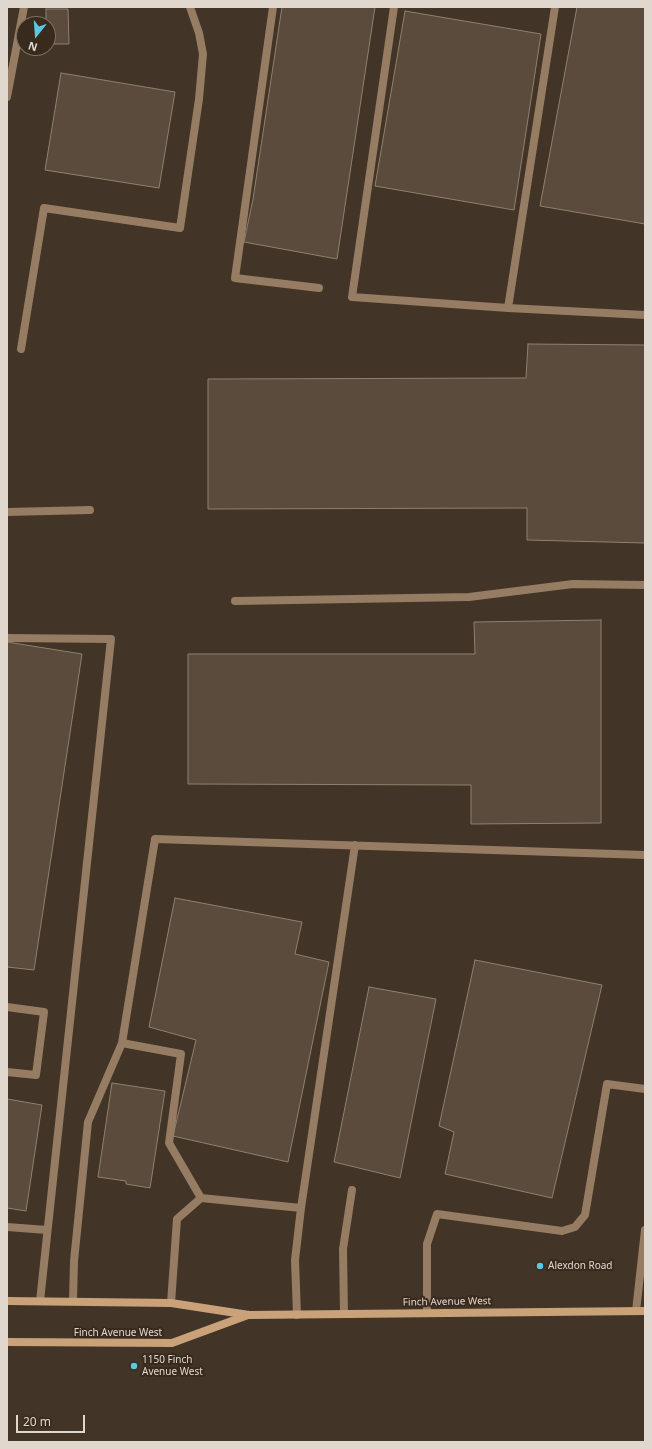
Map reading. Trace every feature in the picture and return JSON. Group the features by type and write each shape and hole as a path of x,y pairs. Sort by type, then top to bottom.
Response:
{"main road":[{"name":"Finch Avenue West","path":"7,1301 171,1302 249,1315 427,1312 645,1311"},
{"name":"Finch Avenue West","path":"7,1342 172,1343 249,1315"}],"street":[{"path":"7,97 24,7"},
{"path":"21,349 44,208 180,228 199,99 203,54 199,33 190,7"},
{"path":"273,7 235,278 319,288"},
{"path":"394,7 352,297 508,308 645,315"},
{"path":"508,308 555,7"},
{"path":"7,512 90,510"},
{"path":"235,601 469,597 573,584 645,585"},
{"path":"7,638 111,639 40,1301"},
{"path":"73,1301 74,1261 88,1122 122,1043 155,839 645,855"},
{"path":"297,1314 295,1260 301,1208 355,846"},
{"path":"7,1007 44,1012 36,1076 7,1072"},
{"path":"122,1043 181,1054 169,1143 201,1198"},
{"path":"427,1312 427,1244 437,1214 562,1230 575,1227 585,1215 607,1084 645,1089"},
{"path":"344,1314 342,1249 352,1190"},
{"path":"171,1302 177,1219 201,1198 301,1208"},
{"path":"7,1227 47,1230"},
{"path":"636,1311 645,1230"}],"building":[{"path":"282,7 375,7 337,259 244,242 253,199"},
{"path":"577,7 645,7 645,224 540,206"},
{"path":"46,9 68,9 69,44 56,44 56,16 46,16"},
{"path":"405,11 541,34 514,210 375,186"},
{"path":"61,73 175,92 159,188 45,170"},
{"path":"528,344 645,345 645,543 527,540 527,508 208,509 208,379 526,378"},
{"path":"601,620 601,823 471,824 471,785 188,784 188,654 475,654 474,622"},
{"path":"7,642 82,654 34,970 7,967"},
{"path":"175,898 302,922 295,954 329,962 288,1162 173,1136 196,1040 149,1027"},
{"path":"475,960 602,985 552,1198 445,1174 454,1132 439,1126"},
{"path":"369,987 436,999 400,1178 334,1162"},
{"path":"112,1083 165,1091 150,1188 126,1184 126,1181 98,1177"},
{"path":"7,1099 42,1105 26,1211 7,1208"}],"place":[{"name":"Alexdon Road","path":"540,1266"},
{"name":"1150 Finch Avenue West","path":"134,1366"}]}
